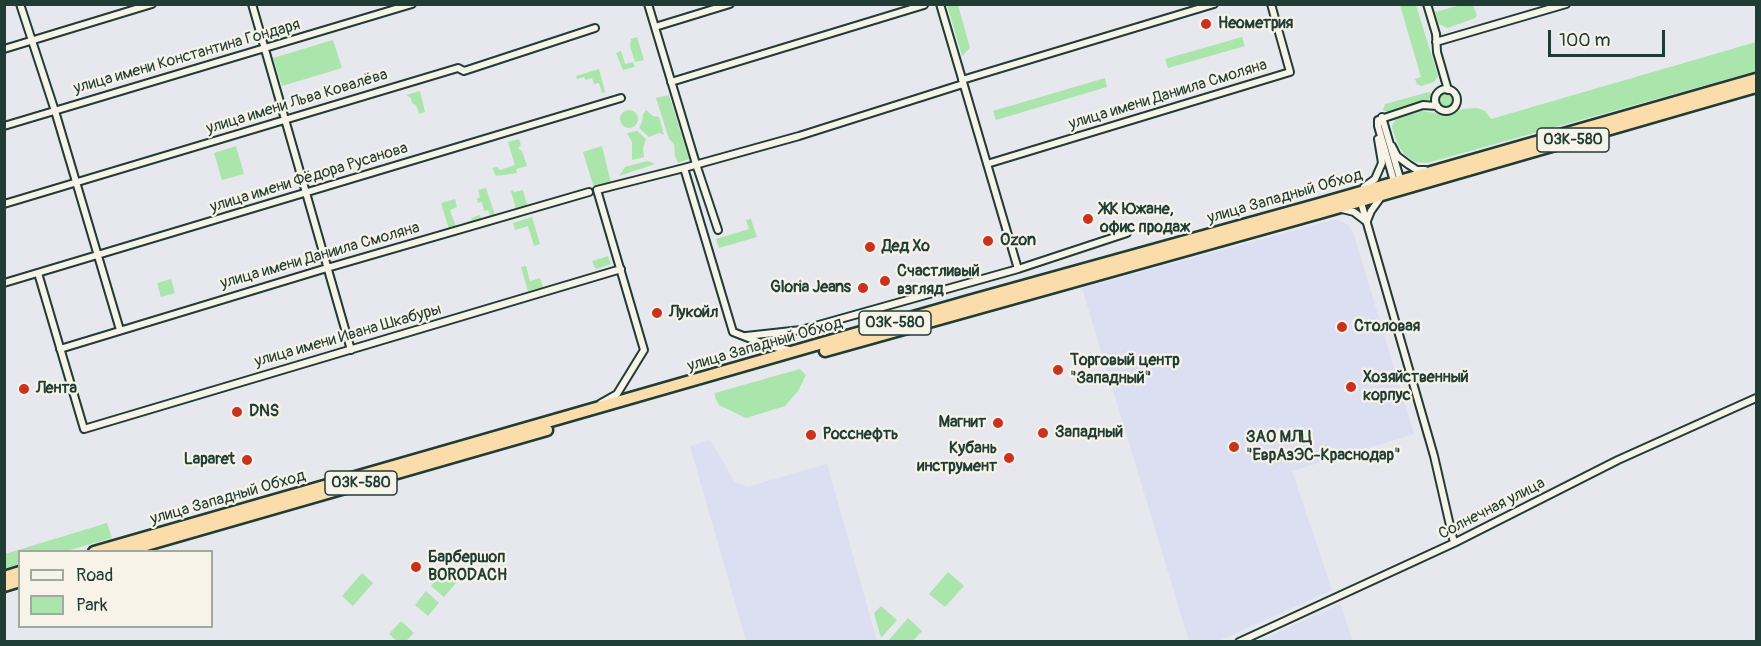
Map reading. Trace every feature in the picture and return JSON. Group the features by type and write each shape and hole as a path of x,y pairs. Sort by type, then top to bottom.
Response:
{"highway":[{"name":"улица Западный Обход","path":"1396,187 1441,168 1756,79"},
{"name":"улица Западный Обход","path":"101,550 969,301 1396,187 1756,87"},
{"name":"улица Западный Обход","path":"129,550 689,388 1335,208 1356,196"}],"street":[{"path":"20,4 120,330"},
{"path":"4,49 152,4"},
{"path":"252,4 351,350"},
{"name":"улица имени Константина Гондаря","path":"4,126 412,4"},
{"path":"648,4 718,230"},
{"path":"655,27 730,4"},
{"path":"940,4 1018,269"},
{"path":"559,419 617,394 644,350 597,190 799,136 1214,4"},
{"name":"улица имени Даниила Смоляна","path":"987,164 1290,72 1271,4"},
{"path":"1427,4 1448,90 1456,97 1454,107 1445,111 1437,106 1423,105 1378,120 1377,135 1382,163 1369,185 1356,196 1367,222 1434,456 1454,543"},
{"path":"1436,42 1566,4"},
{"path":"671,82 924,5"},
{"name":"улица имени Льва Ковалёва","path":"4,204 458,68 464,71 595,28"},
{"path":"1437,106 1436,96 1441,91 1448,90"},
{"name":"улица имени Фёдора Русанова","path":"4,283 621,98"},
{"path":"1382,117 1390,145 1396,187"},
{"path":"1378,126 1396,187"},
{"path":"1390,145 1402,160 1417,170 1441,168"},
{"path":"684,168 732,332 781,350 821,345"},
{"path":"1367,222 1375,205 1396,187"},
{"name":"улица имени Даниила Смоляна","path":"60,349 589,192"},
{"path":"1335,208 1349,210 1367,222"},
{"path":"746,336 801,330 1018,269 1127,233"},
{"name":"улица имени Ивана Шкабуры","path":"60,349 84,429 621,269"},
{"path":"38,273 60,349"},
{"name":"Солнечная улица","path":"1239,642 1454,543 1609,465 1756,398"}],"shaded area":[{"path":"1333,220 1349,225 1353,232 1414,434 1292,471 1332,590 1218,641 1189,641 1082,288"},
{"path":"710,440 735,482 747,487 827,464 877,641 746,641 690,446"},
{"path":"1340,604 1353,641 1259,641"}],"green space":[{"path":"947,5 958,5 970,48 962,56"},
{"path":"1400,5 1416,5 1438,76 1434,82 1421,86 1417,84 1415,79 1421,77"},
{"path":"1461,5 1473,5 1477,15 1475,18 1448,28 1439,24 1435,12"},
{"path":"637,37 644,60 635,62 630,46 631,39"},
{"path":"1242,37 1245,46 1168,68 1165,59"},
{"path":"333,40 342,68 282,86 273,58"},
{"path":"1756,42 1756,71 1427,163 1415,162 1405,155 1393,131 1392,126 1396,119 1422,111 1449,115 1462,109 1477,108 1485,111 1491,119"},
{"path":"621,51 625,64 633,62 635,67 623,70 616,53"},
{"path":"599,69 605,92 602,93 599,83 594,84 592,78 577,79 576,76"},
{"path":"1105,78 1107,87 996,120 993,111"},
{"path":"420,91 425,112 419,114 416,105 406,95"},
{"path":"1429,92 1433,95 1431,99 1388,112 1383,110 1385,104"},
{"path":"1446,94 1451,96 1453,101 1451,106 1446,108 1441,106 1439,101 1441,96"},
{"path":"669,95 689,159 678,163 674,144 669,139 656,98"},
{"path":"625,110 633,110 638,115 636,126 625,128 620,123 620,115"},
{"path":"646,110 653,116 659,117 664,135 659,133 649,137 639,128"},
{"path":"637,131 646,139 643,148 644,157 632,160 632,142 627,133"},
{"path":"519,139 521,145 518,148 522,151 527,166 516,169 517,173 496,176 492,168 497,167 500,170 515,165 508,142"},
{"path":"236,146 244,174 222,180 214,153"},
{"path":"602,146 611,183 594,188 583,152"},
{"path":"647,161 655,164 619,176 625,167"},
{"path":"486,188 496,218 484,219 474,225 472,222 468,223 472,220 471,218 490,215 488,210 484,211 482,202 478,203 477,199 480,197 478,190"},
{"path":"523,190 527,205 516,209 511,191 514,192"},
{"path":"455,199 457,207 450,210 456,227 449,229 441,203"},
{"path":"532,217 540,244 534,246 528,226 515,230 513,223"},
{"path":"751,219 757,237 719,248 716,239 749,229 746,220"},
{"path":"608,256 611,264 595,268 592,261"},
{"path":"526,266 530,281 540,278 543,287 528,291 521,267"},
{"path":"171,279 175,293 161,297 157,283"},
{"path":"800,369 806,375 798,391 785,406 746,418 719,405 715,397 715,393"},
{"path":"107,523 112,538 70,550 18,550"},
{"path":"18,550 18,564 5,569 5,554"},
{"path":"449,565 462,576 444,597 431,586"},
{"path":"948,572 964,586 945,607 929,594"},
{"path":"362,573 373,583 353,606 342,596"},
{"path":"426,591 439,603 428,616 415,605"},
{"path":"881,606 897,620 881,638 874,613"},
{"path":"908,618 922,631 913,641 888,641"},
{"path":"401,621 414,633 406,641 397,641 389,634"}],"place":[{"name":"Неометрия","path":"1206,24"},
{"name":"ЖК Южане, офис продаж","path":"1088,219"},
{"name":"Ozon","path":"988,241"},
{"name":"Дед Хо","path":"870,247"},
{"name":"Счастливый взгляд","path":"885,281"},
{"name":"Gloria Jeans","path":"863,288"},
{"name":"Лукойл","path":"657,313"},
{"name":"Столовая","path":"1342,327"},
{"name":"Торговый центр \"Западный\"","path":"1058,370"},
{"name":"Хозяйственный корпус","path":"1351,387"},
{"name":"Лента","path":"24,389"},
{"name":"DNS","path":"237,412"},
{"name":"Магнит","path":"998,423"},
{"name":"Западный","path":"1043,433"},
{"name":"Росснефть","path":"811,435"},
{"name":"ЗАО МЛЦ \"ЕврАзЭС-Краснодар\"","path":"1234,447"},
{"name":"Кубань инструмент","path":"1009,458"},
{"name":"Laparet","path":"247,460"},
{"name":"Барбершоп BORODACH","path":"416,567"}]}
